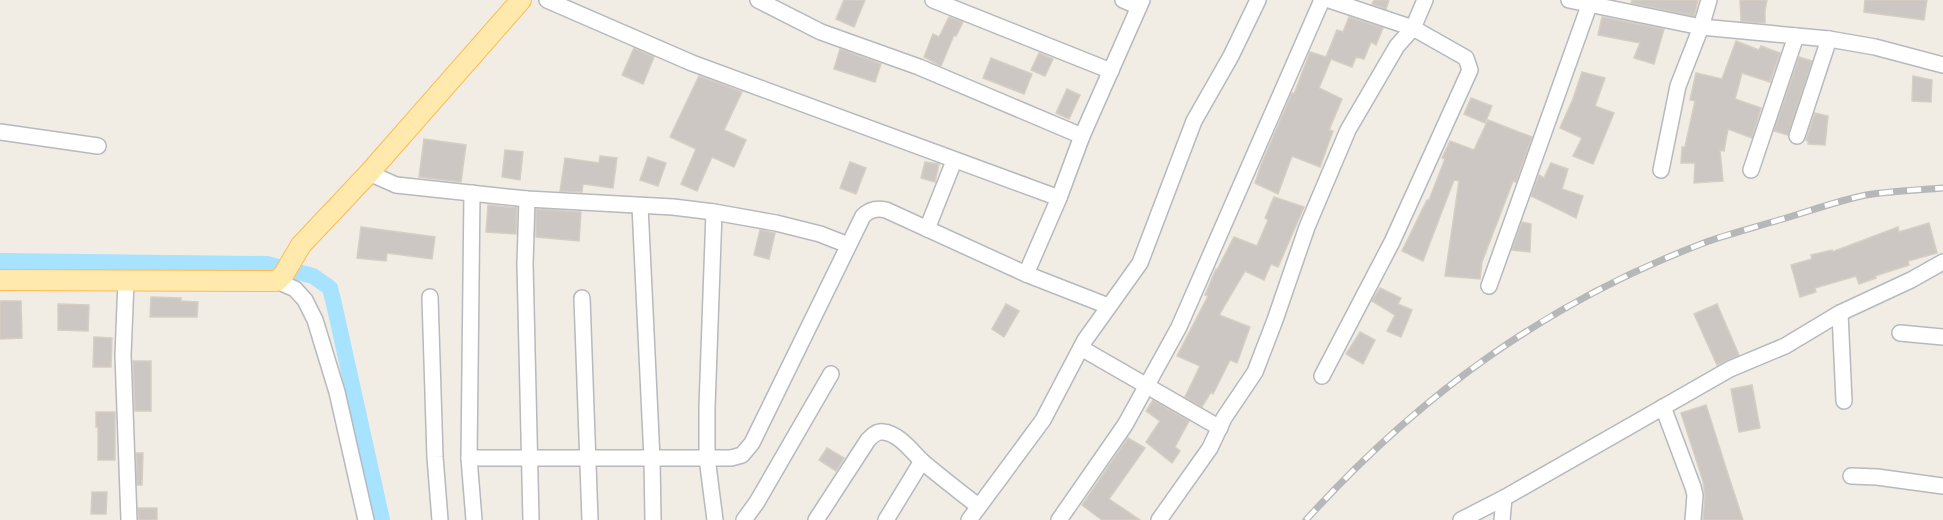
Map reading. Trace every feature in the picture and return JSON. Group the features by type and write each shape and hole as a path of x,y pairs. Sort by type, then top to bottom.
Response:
{"main road":[{"path":"0,280 126,281 284,272 301,245 369,172 521,0"}],"street":[{"path":"547,0 692,63 1059,198"},
{"path":"758,0 821,32 920,68 1082,136"},
{"path":"933,0 1111,71"},
{"path":"1026,273 1059,198 1082,136 1141,4 1123,0"},
{"path":"969,520 1043,420 1081,348 1140,262 1194,121 1231,56 1258,0"},
{"path":"1059,520 1125,425 1179,327 1322,0"},
{"path":"1322,376 1392,242 1468,77 1469,64 1466,58 1413,28 1329,0"},
{"path":"1160,520 1210,448 1255,372 1307,227 1348,130 1397,46 1413,28 1425,0"},
{"path":"1569,0 1590,2 1701,27 1829,39 1875,47 1943,65"},
{"path":"1661,170 1678,86 1701,27 1708,0"},
{"path":"1489,286 1590,2"},
{"path":"1751,170 1796,36"},
{"path":"1797,136 1829,39"},
{"path":"0,132 98,146"},
{"path":"927,229 954,161"},
{"path":"369,172 396,185 527,199 673,207 714,212 809,231 848,245"},
{"path":"472,193 469,458 474,520"},
{"path":"527,199 525,264 531,520"},
{"path":"640,206 653,520"},
{"path":"469,458 652,459 736,458 742,455 752,443 863,216 875,209 886,210 1026,273 1108,306"},
{"path":"714,212 707,458 715,520"},
{"path":"1461,520 1504,498 1730,369 1785,346 1840,313 1911,280 1943,262"},
{"path":"284,272 315,320 337,392 366,520"},
{"path":"126,281 123,355 129,520"},
{"path":"430,297 435,457 440,520"},
{"path":"582,298 590,520"},
{"path":"1840,313 1844,401"},
{"path":"1900,333 1943,337"},
{"path":"1081,348 1220,428"},
{"path":"744,520 757,502 831,374"},
{"path":"1663,407 1693,487 1695,495 1692,520"},
{"path":"816,520 872,435 884,432 893,436 978,506"},
{"path":"886,520 922,461"},
{"path":"1851,476 1878,477 1943,486"},
{"path":"1502,520 1504,498"}],"building":[{"path":"844,0 865,0 854,27 836,19"},
{"path":"1374,0 1389,0 1386,9 1372,4"},
{"path":"1632,0 1698,0 1694,16 1631,3"},
{"path":"1740,0 1767,0 1765,23 1741,21"},
{"path":"1865,0 1927,0 1924,20 1864,12"},
{"path":"949,17 963,22 956,36 954,35 941,66 924,57 933,34 939,37"},
{"path":"1349,17 1383,28 1376,45 1371,42 1364,59 1356,57 1352,67 1331,59 1319,88 1342,99 1329,130 1333,131 1320,167 1292,156 1278,194 1255,183 1310,52 1326,57 1337,30 1343,32"},
{"path":"1602,17 1664,29 1654,64 1634,58 1640,43 1598,35"},
{"path":"1736,41 1759,50 1761,46 1780,53 1770,82 1742,73 1735,99 1761,108 1752,138 1728,129 1724,151 1720,150 1723,181 1694,183 1695,163 1681,163 1682,147 1685,147 1695,101 1690,100 1696,73 1722,79"},
{"path":"634,48 654,57 643,84 622,75"},
{"path":"840,49 881,64 875,82 834,69"},
{"path":"1039,53 1053,59 1045,76 1031,70"},
{"path":"1799,57 1812,61 1788,135 1774,131"},
{"path":"991,58 1032,74 1024,94 983,78"},
{"path":"1582,72 1605,78 1595,106 1614,113 1593,164 1573,156 1582,138 1560,128"},
{"path":"699,76 742,92 724,130 746,140 734,167 712,157 697,191 681,184 696,149 670,137"},
{"path":"1913,76 1932,80 1931,102 1912,101"},
{"path":"1067,89 1080,95 1069,119 1056,113"},
{"path":"1471,98 1492,106 1485,123 1464,114"},
{"path":"1815,113 1828,116 1825,145 1808,144 1806,140"},
{"path":"1488,120 1532,137 1516,182 1513,181 1482,262 1480,279 1445,276 1459,181 1454,180 1423,261 1402,251 1429,200 1445,159 1442,158 1450,141 1474,150"},
{"path":"424,139 466,145 461,182 419,177"},
{"path":"505,150 523,152 520,180 502,177"},
{"path":"600,156 617,158 613,188 583,184 582,192 560,191 565,158 599,163"},
{"path":"648,157 666,163 658,186 640,180"},
{"path":"850,162 866,168 856,194 840,188"},
{"path":"925,162 939,164 935,182 921,178"},
{"path":"1551,163 1568,169 1562,189 1583,196 1576,218 1531,196 1539,175 1544,178"},
{"path":"1274,197 1304,207 1278,267 1271,264 1264,280 1245,271 1219,315 1250,327 1237,363 1230,360 1213,394 1211,392 1202,407 1185,397 1200,366 1177,356 1208,296 1205,295 1216,269 1234,237 1257,246 1268,220 1265,218"},
{"path":"488,205 517,208 516,234 486,232"},
{"path":"536,209 581,212 579,241 536,237"},
{"path":"1522,222 1531,224 1530,252 1512,250"},
{"path":"1929,223 1937,253 1908,261 1909,265 1859,284 1856,276 1815,288 1816,292 1800,297 1791,265 1812,259 1811,255 1832,250 1832,252 1898,227 1899,232"},
{"path":"361,227 435,237 432,259 387,253 386,261 357,258"},
{"path":"760,230 775,233 769,259 754,255"},
{"path":"1380,288 1401,298 1398,304 1412,310 1401,337 1387,331 1395,315 1372,301"},
{"path":"151,297 181,298 181,301 198,302 197,317 150,317"},
{"path":"0,301 21,301 22,338 0,339"},
{"path":"58,304 89,305 88,331 58,330"},
{"path":"1006,304 1019,311 1004,337 992,329"},
{"path":"1717,304 1739,355 1717,365 1694,314"},
{"path":"1360,332 1375,340 1363,364 1346,354"},
{"path":"94,337 112,338 111,367 93,367"},
{"path":"133,361 151,361 151,411 135,411"},
{"path":"1752,385 1760,428 1739,432 1731,389"},
{"path":"1153,400 1189,421 1175,447 1180,451 1172,463 1146,442 1160,421 1146,411"},
{"path":"1706,405 1743,520 1703,520 1705,496 1703,481 1681,413"},
{"path":"96,412 115,412 115,460 98,460"},
{"path":"1128,438 1145,448 1109,499 1140,520 1102,520 1082,505"},
{"path":"827,448 844,458 836,471 819,460"},
{"path":"136,453 143,453 142,485 137,485"},
{"path":"92,492 107,492 106,514 91,514"},
{"path":"138,508 157,508 157,520 139,520"}],"waterway":[{"path":"0,261 267,264 313,276 330,288 382,520"}],"railway":[{"path":"1306,520 1350,474 1442,392 1491,355 1542,322 1595,292 1709,241 1833,203 1875,194 1943,188"}]}
